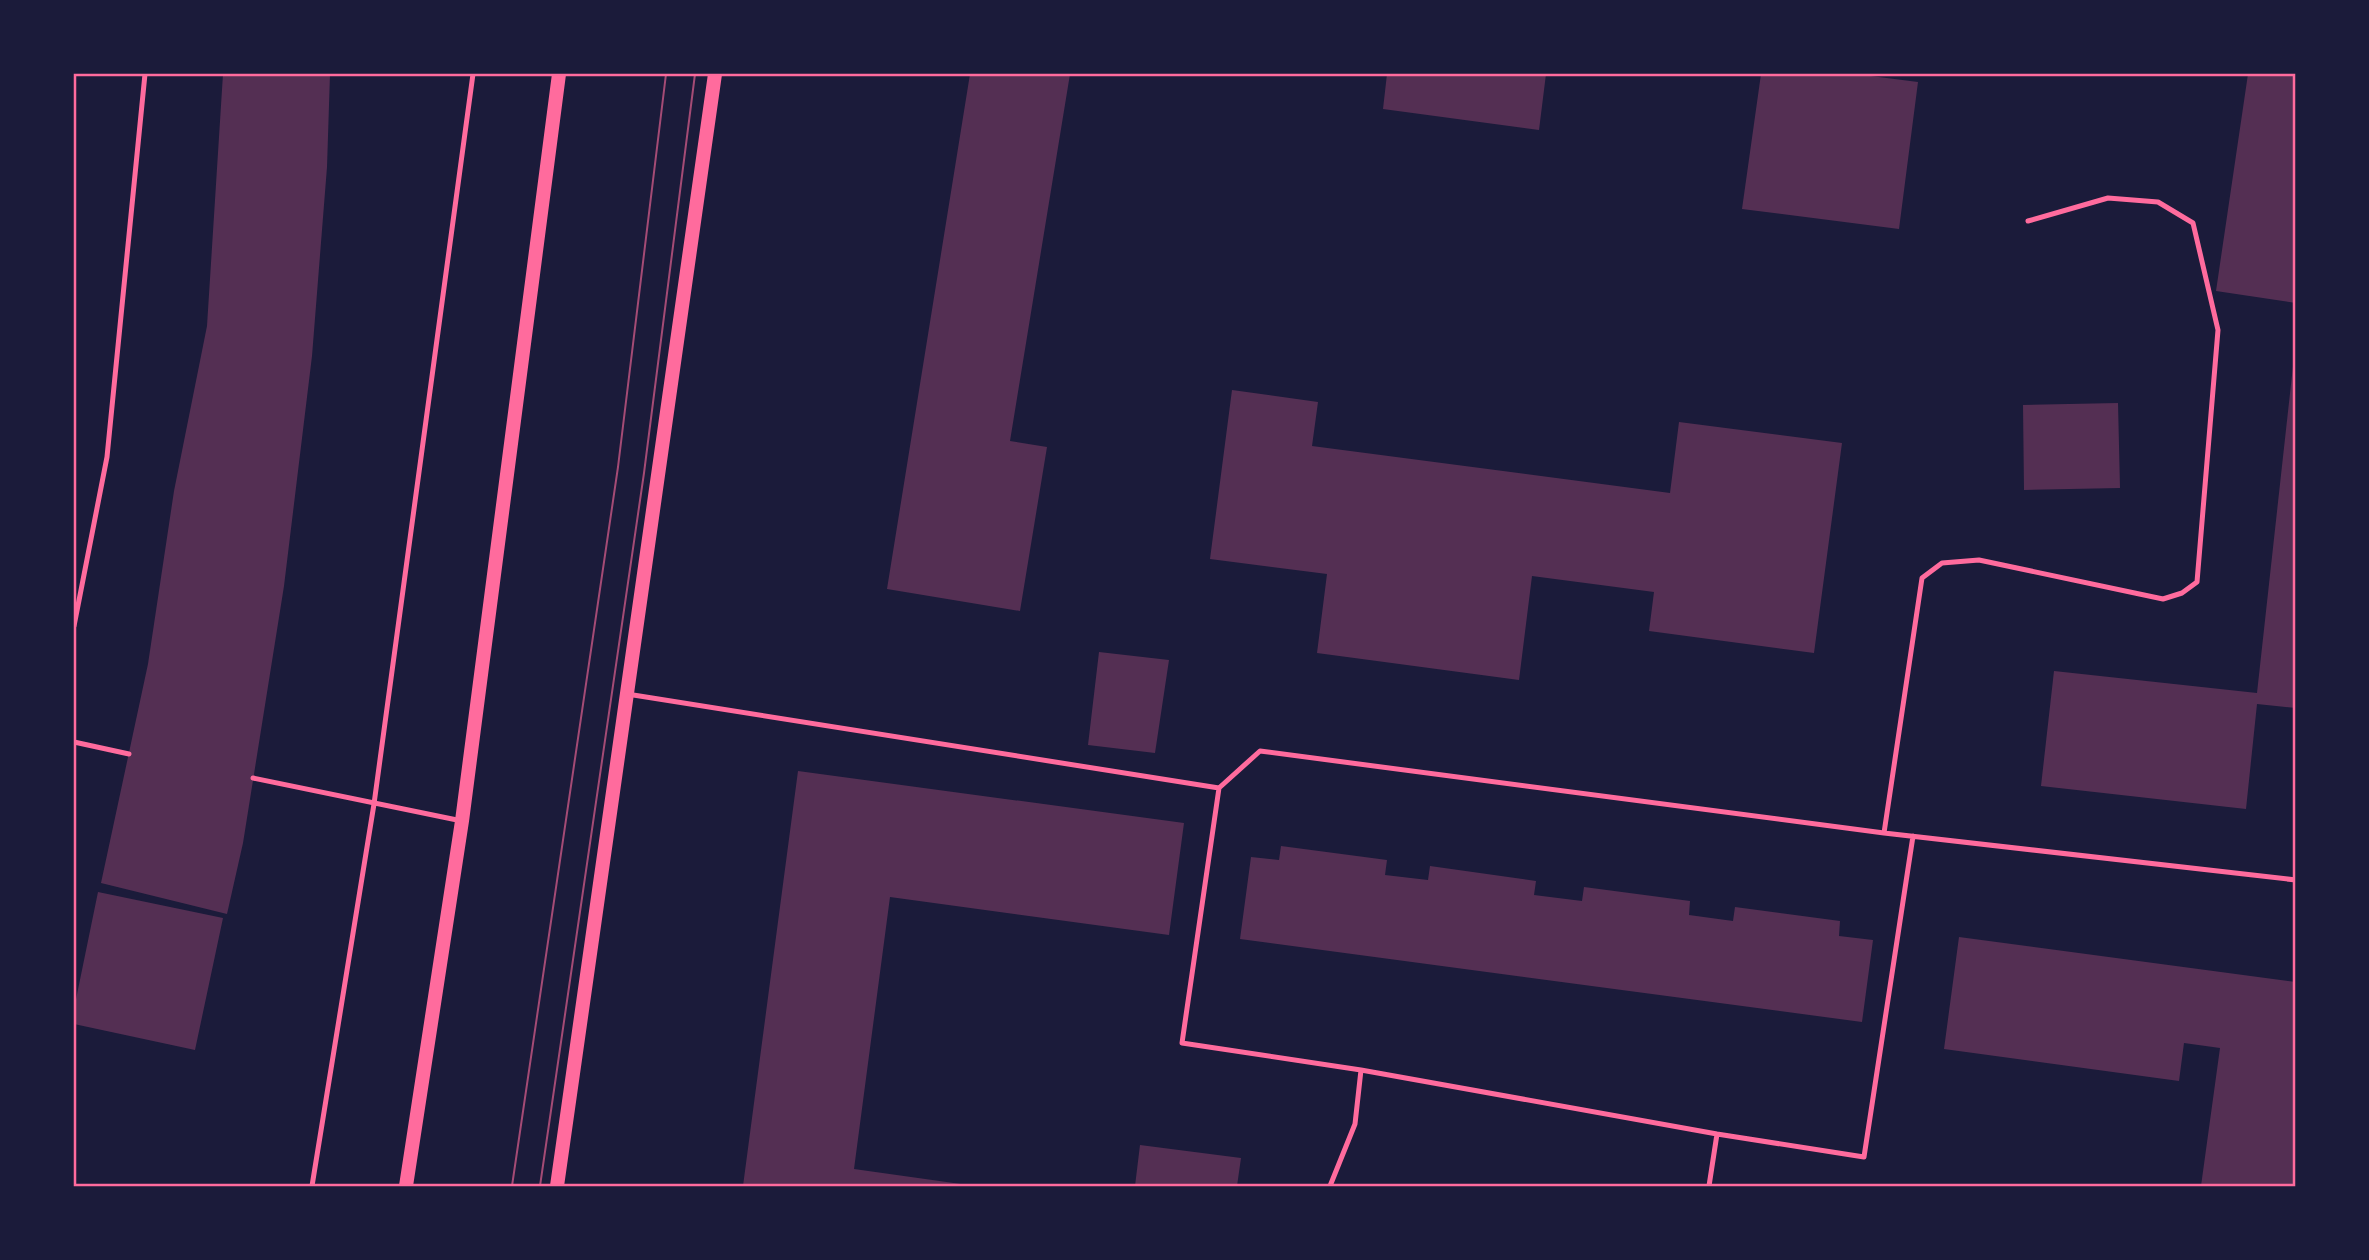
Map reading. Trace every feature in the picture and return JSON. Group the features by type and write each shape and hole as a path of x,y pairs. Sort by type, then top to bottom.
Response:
{"main road":[{"path":"407,1186 462,821 559,74"},
{"path":"557,1186 715,74"}],"lane":[{"path":"74,626 107,457 145,74"},
{"path":"312,1186 374,804 473,74"},
{"path":"1884,833 1922,578 1941,563 1979,560 2163,599 2182,593 2197,582 2218,330 2193,223 2158,202 2108,198 2028,221"},
{"path":"627,694 1219,788"},
{"path":"74,741 129,754"},
{"path":"1913,836 1864,1157 1717,1134 1361,1070 1182,1043 1219,788 1260,751 1884,833 1913,836 2295,880"},
{"path":"253,778 462,821"},
{"path":"1330,1186 1355,1124 1361,1070"},
{"path":"1709,1186 1717,1134"}],"building":[{"path":"223,74 330,74 327,167 312,356 284,586 243,843 227,914 101,883 148,664 174,491 207,326"},
{"path":"970,74 1070,74 1010,441 1047,447 1020,611 887,589"},
{"path":"1387,74 1546,74 1539,130 1383,109"},
{"path":"1761,74 1855,74 1918,82 1899,229 1742,209"},
{"path":"2248,74 2296,74 2296,303 2216,291"},
{"path":"2294,357 2296,708 2257,704 2246,809 2041,786 2054,671 2257,693"},
{"path":"1232,390 1318,402 1312,446 1670,493 1679,422 1842,443 1814,653 1649,631 1654,592 1532,576 1519,680 1317,653 1327,574 1210,559"},
{"path":"2118,403 2120,488 2024,490 2023,405"},
{"path":"1099,652 1169,660 1155,753 1088,745"},
{"path":"798,771 1184,823 1169,935 890,897 854,1169 975,1186 743,1186"},
{"path":"1281,846 1387,860 1385,875 1428,880 1430,866 1536,881 1534,895 1582,901 1584,887 1690,901 1689,915 1733,921 1735,907 1840,921 1839,936 1873,940 1862,1022 1240,939 1251,857 1279,860"},
{"path":"98,892 223,918 195,1050 74,1024 74,1009"},
{"path":"1959,937 2296,982 2296,1186 2201,1186 2220,1048 2184,1043 2179,1081 1944,1049"},
{"path":"1140,1145 1241,1158 1237,1186 1135,1186"}],"tram line":[{"path":"512,1186 618,467 666,74"},
{"path":"540,1186 644,473 695,74"}]}
